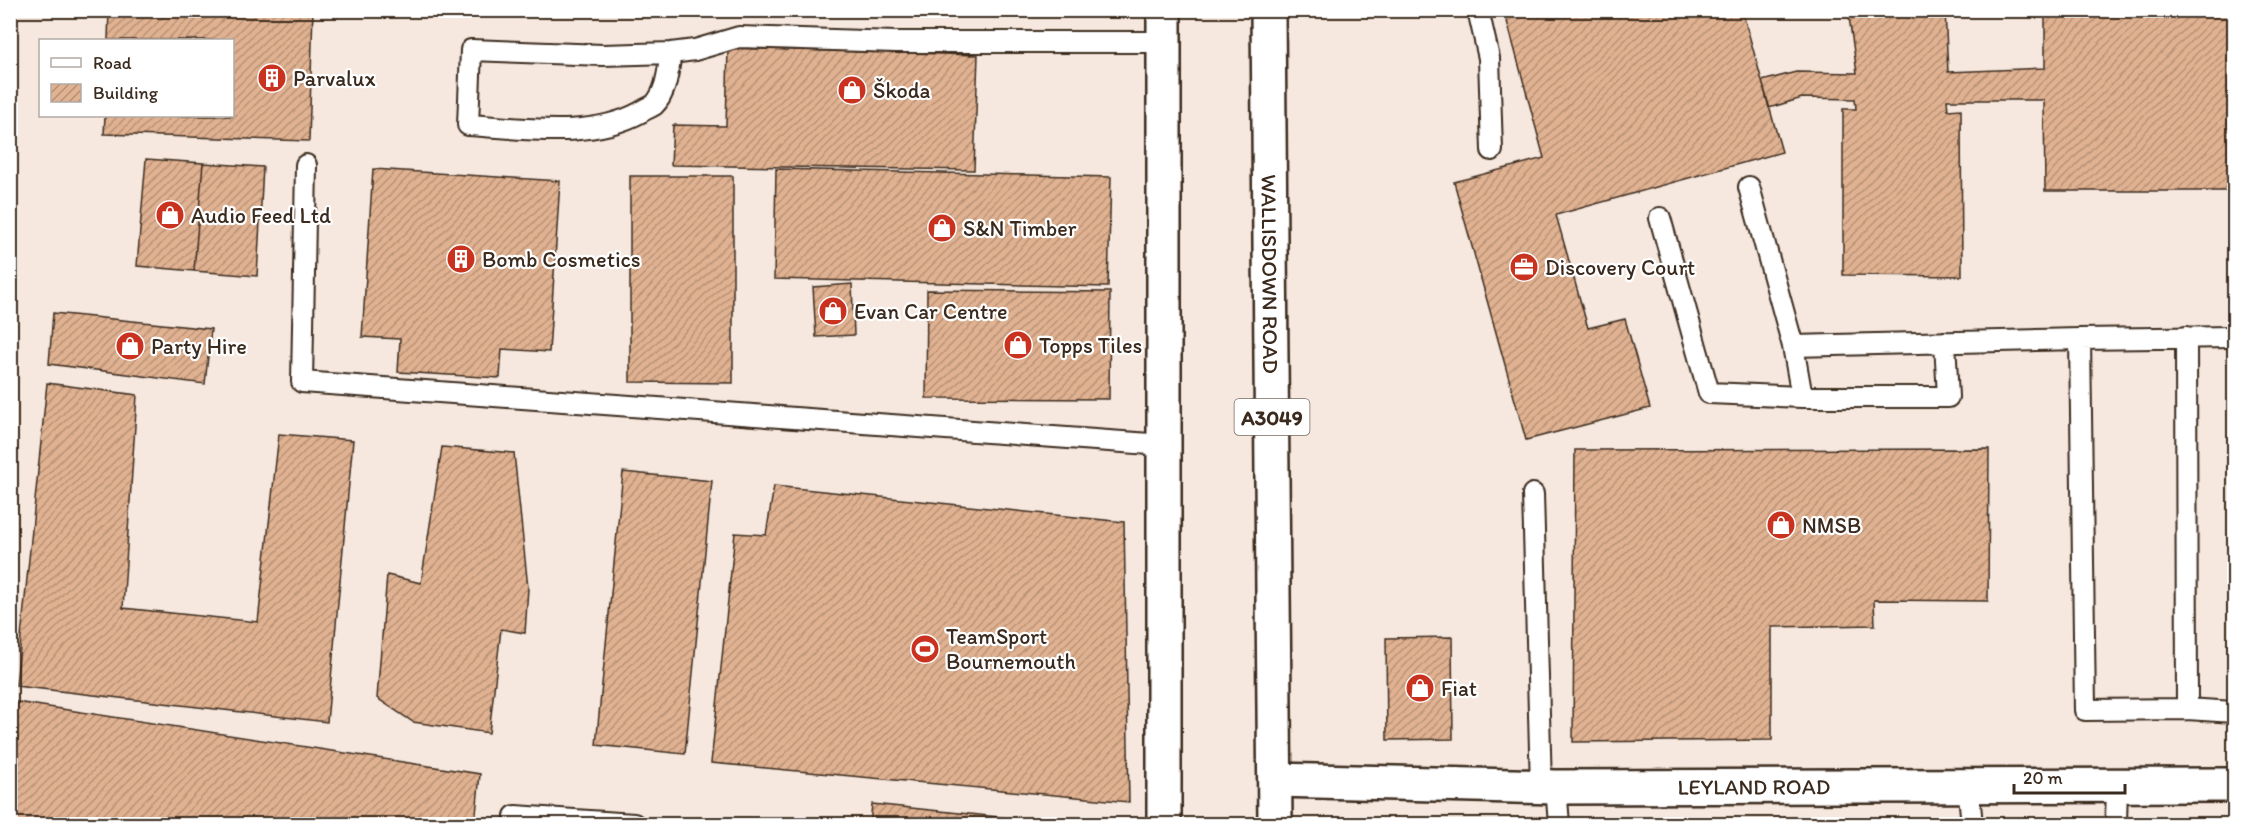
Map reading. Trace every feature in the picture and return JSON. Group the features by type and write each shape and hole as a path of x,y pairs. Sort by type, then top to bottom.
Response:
{"street":[{"path":"1164,10 1164,825"},
{"name":"WALLISDOWN ROAD","path":"1268,10 1275,825"},
{"name":"LEYLAND ROAD","path":"1276,780 1549,787 2235,785"}],"lane":[{"path":"1479,10 1489,58 1492,150"},
{"path":"671,53 665,87 654,105 608,126 583,130 468,125 471,50 603,54 671,53 695,50 739,37 896,42 1164,42"},
{"path":"306,165 302,382 1164,445"},
{"path":"1749,187 1793,346 1802,397"},
{"path":"1660,218 1709,393 1802,397 1948,397 1945,342"},
{"path":"2186,337 2187,709"},
{"path":"1793,346 2235,337"},
{"path":"2080,339 2085,710 2187,709 2235,712"},
{"path":"1533,494 1549,787 1559,825"},
{"path":"2116,825 2117,784"},
{"path":"1968,785 1972,825"},
{"path":"514,825 515,816 634,825"}],"building":[{"name":"Parvalux","path":"109,10 313,10 309,141 104,134 105,117 234,117 234,39 108,39"},
{"name":"Discovery Court","path":"1504,10 1742,10 1782,152 1556,215 1588,328 1625,319 1650,408 1526,440 1454,182 1544,158"},
{"path":"1848,10 1945,10 1948,72 2045,68 2045,10 2234,10 2234,191 2045,191 2044,100 1947,100 1948,110 1961,109 1962,276 1843,275 1843,109 1856,109 1855,99 1802,98 1769,108 1762,81 1796,72 1857,73"},
{"name":"Škoda","path":"728,48 978,55 974,170 671,165 673,125 726,126"},
{"name":"Audio Feed Ltd","path":"146,159 203,163 194,271 137,266"},
{"path":"203,163 263,167 257,276 194,271"},
{"name":"Bomb Cosmetics","path":"373,169 560,181 549,352 502,349 500,378 398,372 400,339 362,337"},
{"name":"S&N Timber","path":"776,169 1111,177 1108,287 774,279"},
{"path":"630,176 733,176 733,383 630,382"},
{"name":"Evan Car Centre","path":"852,284 854,335 816,337 813,287"},
{"name":"Topps Tiles","path":"927,290 1110,292 1109,399 926,398"},
{"name":"Party Hire","path":"53,313 211,329 205,384 49,364"},
{"path":"47,383 137,395 123,608 258,622 279,434 353,440 327,722 16,686"},
{"path":"442,447 514,453 528,588 525,633 501,629 489,733 413,722 377,698 387,575 421,583"},
{"name":"NMSB","path":"1989,449 1988,601 1874,600 1875,625 1772,627 1772,740 1573,742 1575,450"},
{"path":"623,472 712,481 685,754 596,745"},
{"name":"TeamSport Bournemouth","path":"774,486 1124,522 1129,802 711,763 735,533 766,535"},
{"name":"Fiat","path":"1452,637 1453,739 1387,740 1386,638"},
{"path":"10,701 480,774 475,824 10,824"},
{"path":"872,804 1067,824 870,824"}],"place":[{"name":"Parvalux","path":"272,78"},
{"name":"Škoda","path":"852,90"},
{"name":"Audio Feed Ltd","path":"170,215"},
{"name":"S&N Timber","path":"942,228"},
{"name":"Bomb Cosmetics","path":"461,259"},
{"name":"Discovery Court","path":"1524,267"},
{"name":"Evan Car Centre","path":"833,311"},
{"name":"Topps Tiles","path":"1018,345"},
{"name":"Party Hire","path":"130,346"},
{"name":"NMSB","path":"1781,525"},
{"name":"TeamSport Bournemouth","path":"925,649"},
{"name":"Fiat","path":"1420,688"}]}
